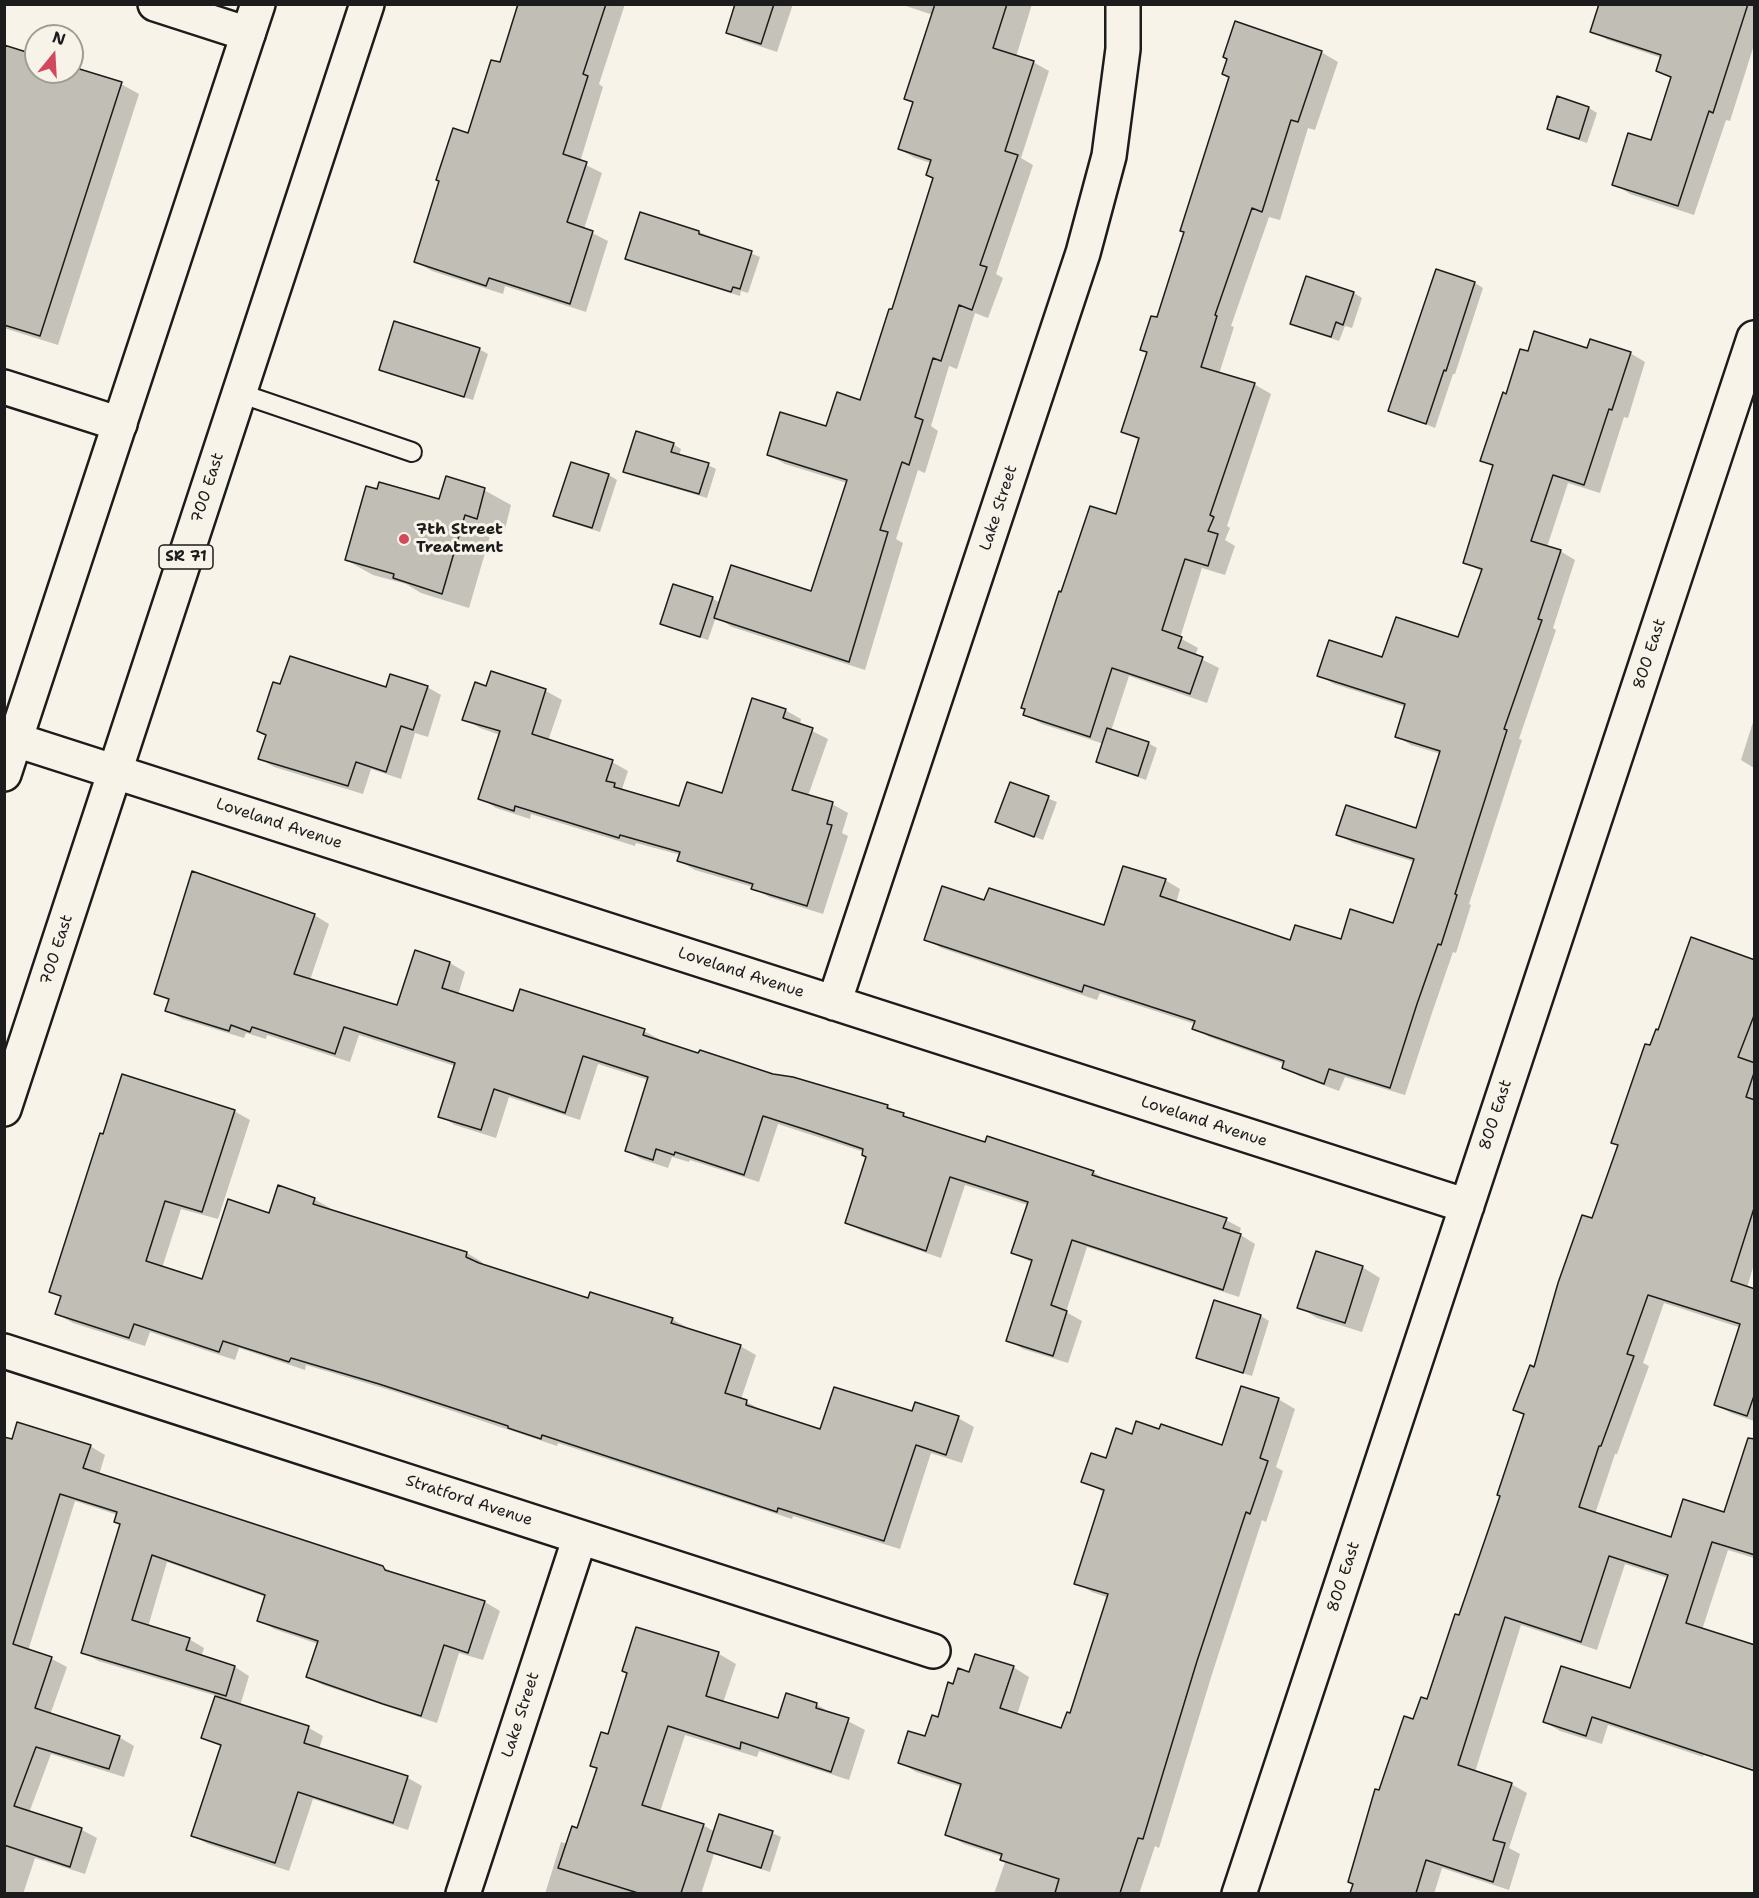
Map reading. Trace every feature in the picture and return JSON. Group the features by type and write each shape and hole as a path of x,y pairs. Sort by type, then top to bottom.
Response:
{"street":[{"path":"4,774 253,19 155,4"},
{"name":"700 East","path":"4,1108 367,4"},
{"name":"Lake Street","path":"834,1003 1083,253 1109,156 1123,49 1123,4"},
{"name":"800 East","path":"1239,1893 1755,338"},
{"path":"4,387 120,424"},
{"name":"Loveland Avenue","path":"16,740 1467,1206"},
{"name":"Stratford Avenue","path":"4,1351 933,1651"},
{"name":"Lake Street","path":"463,1893 580,1537"}],"lane":[{"path":"239,393 412,452"}],"building":[{"path":"518,4 606,4 583,74 588,76 563,154 587,162 567,222 593,231 570,304 489,278 486,286 414,262 453,128 468,133 491,60 500,62"},
{"path":"735,4 774,4 761,44 726,33"},
{"path":"935,4 1007,4 993,48 1034,61 1005,151 1018,155 980,265 987,267 972,310 959,305 941,361 933,358 915,417 923,420 909,465 902,462 880,530 888,532 849,662 714,618 731,565 811,591 847,480 767,455 780,412 826,426 837,392 860,400 889,309 892,309 933,178 926,175 931,160 898,149 913,102 904,99"},
{"path":"1599,4 1748,4 1713,113 1709,111 1678,206 1612,185 1628,133 1651,140 1671,77 1656,71 1661,55 1590,32"},
{"path":"1235,21 1322,51 1298,122 1291,120 1262,212 1252,208 1215,315 1217,316 1201,367 1255,383 1210,515 1214,517 1208,531 1218,534 1208,566 1185,559 1162,630 1182,637 1178,648 1203,657 1190,694 1112,668 1090,737 1023,715 1025,709 1021,708 1059,591 1061,592 1090,506 1116,514 1139,438 1121,432 1147,352 1140,350 1151,316 1157,317 1184,232 1180,231 1229,77 1222,74 1227,59 1223,57"},
{"path":"4,45 24,51 24,84 84,84 84,70 122,82 40,336 4,325"},
{"path":"1557,96 1589,107 1579,139 1547,129"},
{"path":"640,212 752,251 740,289 733,287 731,292 625,259"},
{"path":"1436,269 1475,282 1426,424 1388,411"},
{"path":"1306,276 1354,292 1343,325 1336,322 1331,337 1290,324"},
{"path":"394,321 480,348 464,397 379,370"},
{"path":"1534,331 1587,348 1590,339 1631,352 1584,485 1553,475 1531,541 1561,550 1538,619 1542,620 1504,729 1507,730 1455,894 1457,895 1441,945 1438,944 1417,1004 1390,1088 1329,1069 1324,1084 1282,1068 1284,1061 1192,1029 1195,1021 1084,985 1082,992 924,940 942,886 984,900 989,888 1104,925 1123,866 1166,879 1160,896 1290,940 1295,925 1341,939 1350,909 1393,923 1414,859 1336,835 1346,805 1416,828 1440,751 1395,737 1405,704 1317,676 1329,640 1382,657 1396,617 1458,637 1482,569 1463,563 1493,465 1480,461 1503,392 1506,394 1520,349 1528,351"},
{"path":"636,431 674,443 671,452 709,463 699,494 623,472"},
{"path":"571,462 609,474 592,528 553,516"},
{"name":"7th Street Treatment","path":"446,476 485,488 477,519 465,515 442,594 393,578 394,574 345,560 366,486 377,489 379,482 439,499"},
{"path":"673,584 713,597 700,637 660,624"},
{"path":"290,656 386,687 390,674 428,686 413,730 401,726 386,772 356,762 348,786 258,759 266,735 257,731 273,682 280,684"},
{"path":"491,671 546,689 532,734 613,760 606,781 615,783 614,787 679,806 687,782 722,793 752,698 786,709 783,718 813,728 792,790 833,802 827,824 832,825 807,906 751,889 753,884 677,861 680,852 620,835 619,838 515,806 514,811 478,799 500,731 462,720 475,682 486,686"},
{"path":"1107,728 1149,742 1138,776 1096,762"},
{"path":"1010,782 1049,796 1034,837 995,822"},
{"path":"192,871 315,914 294,974 397,1005 415,950 450,962 442,988 513,1011 520,989 645,1029 643,1035 698,1053 700,1050 773,1074 793,1077 888,1105 887,1108 904,1113 903,1116 985,1142 987,1136 1094,1171 1092,1175 1227,1218 1223,1228 1241,1234 1223,1290 1072,1240 1051,1305 1067,1311 1053,1356 1006,1341 1032,1260 1011,1253 1028,1202 950,1177 926,1251 845,1223 866,1157 862,1155 863,1149 810,1131 763,1116 744,1175 675,1152 674,1155 656,1149 653,1160 625,1151 648,1077 583,1056 565,1113 494,1089 481,1130 438,1117 455,1063 344,1027 335,1054 252,1027 250,1032 231,1025 229,1031 165,1011 169,999 154,994"},
{"path":"1691,937 1755,960 1755,1013 1738,1057 1755,1063 1746,1097 1755,1100 1755,1205 1731,1281 1755,1289 1755,1393 1747,1416 1714,1405 1740,1324 1648,1295 1627,1354 1634,1356 1601,1446 1599,1446 1579,1507 1671,1537 1683,1499 1724,1512 1748,1438 1755,1439 1755,1555 1712,1542 1686,1623 1755,1645 1755,1771 1592,1717 1586,1736 1543,1722 1561,1666 1630,1688 1668,1575 1609,1556 1581,1642 1505,1617 1458,1765 1512,1783 1493,1840 1505,1843 1493,1882 1426,1860 1416,1893 1350,1893 1353,1884 1348,1882 1375,1789 1379,1790 1404,1716 1413,1719 1421,1697 1427,1699 1455,1614 1459,1615 1500,1496 1497,1495 1524,1414 1513,1410 1530,1365 1534,1367 1558,1283 1582,1215 1592,1218 1618,1145 1611,1143 1645,1044 1650,1045 1656,1029 1658,1030"},
{"path":"122,1074 235,1110 202,1212 165,1201 146,1261 202,1279 228,1199 269,1213 278,1185 315,1198 313,1204 467,1252 466,1257 479,1263 588,1298 590,1292 673,1318 671,1323 741,1345 725,1393 747,1400 746,1405 820,1429 834,1387 912,1411 915,1402 959,1416 946,1455 916,1445 884,1541 778,1508 777,1512 542,1435 541,1439 379,1384 291,1358 289,1362 223,1341 219,1352 134,1324 129,1338 55,1314 61,1296 49,1292 100,1133 103,1134"},
{"path":"1316,1251 1363,1266 1345,1323 1297,1308"},
{"path":"1214,1300 1261,1315 1243,1373 1196,1358"},
{"path":"1241,1386 1279,1398 1260,1458 1268,1461 1250,1514 1246,1512 1197,1661 1143,1839 1138,1838 1120,1893 1055,1893 1059,1879 1000,1860 1002,1854 945,1835 961,1784 898,1763 908,1731 925,1736 932,1715 938,1717 948,1682 953,1684 958,1668 969,1672 975,1654 1014,1666 1000,1708 1061,1728 1067,1712 1070,1713 1108,1594 1074,1584 1104,1490 1081,1482 1091,1453 1106,1458 1116,1428 1132,1434 1136,1421 1159,1429 1161,1424 1222,1445"},
{"path":"17,1422 91,1445 83,1468 383,1566 385,1570 485,1601 468,1653 444,1645 421,1716 306,1677 318,1641 257,1621 265,1595 152,1555 132,1620 190,1638 186,1650 235,1666 226,1696 81,1653 120,1524 114,1522 117,1512 60,1494 13,1644 52,1657 35,1708 120,1736 109,1769 36,1747 14,1806 82,1828 70,1867 4,1845 4,1437 12,1439"},
{"path":"636,1627 719,1652 706,1696 778,1718 786,1693 817,1703 816,1708 849,1718 831,1772 741,1742 740,1749 668,1726 642,1805 704,1824 681,1893 638,1893 558,1868 572,1826 577,1828 597,1768 590,1766 601,1732 608,1734 627,1673 622,1671"},
{"path":"215,1696 309,1726 304,1743 408,1776 393,1823 298,1792 275,1863 191,1836 221,1745 201,1738"},
{"path":"719,1814 773,1831 761,1868 707,1851"}],"place":[{"name":"7th Street Treatment","path":"404,539"}]}
